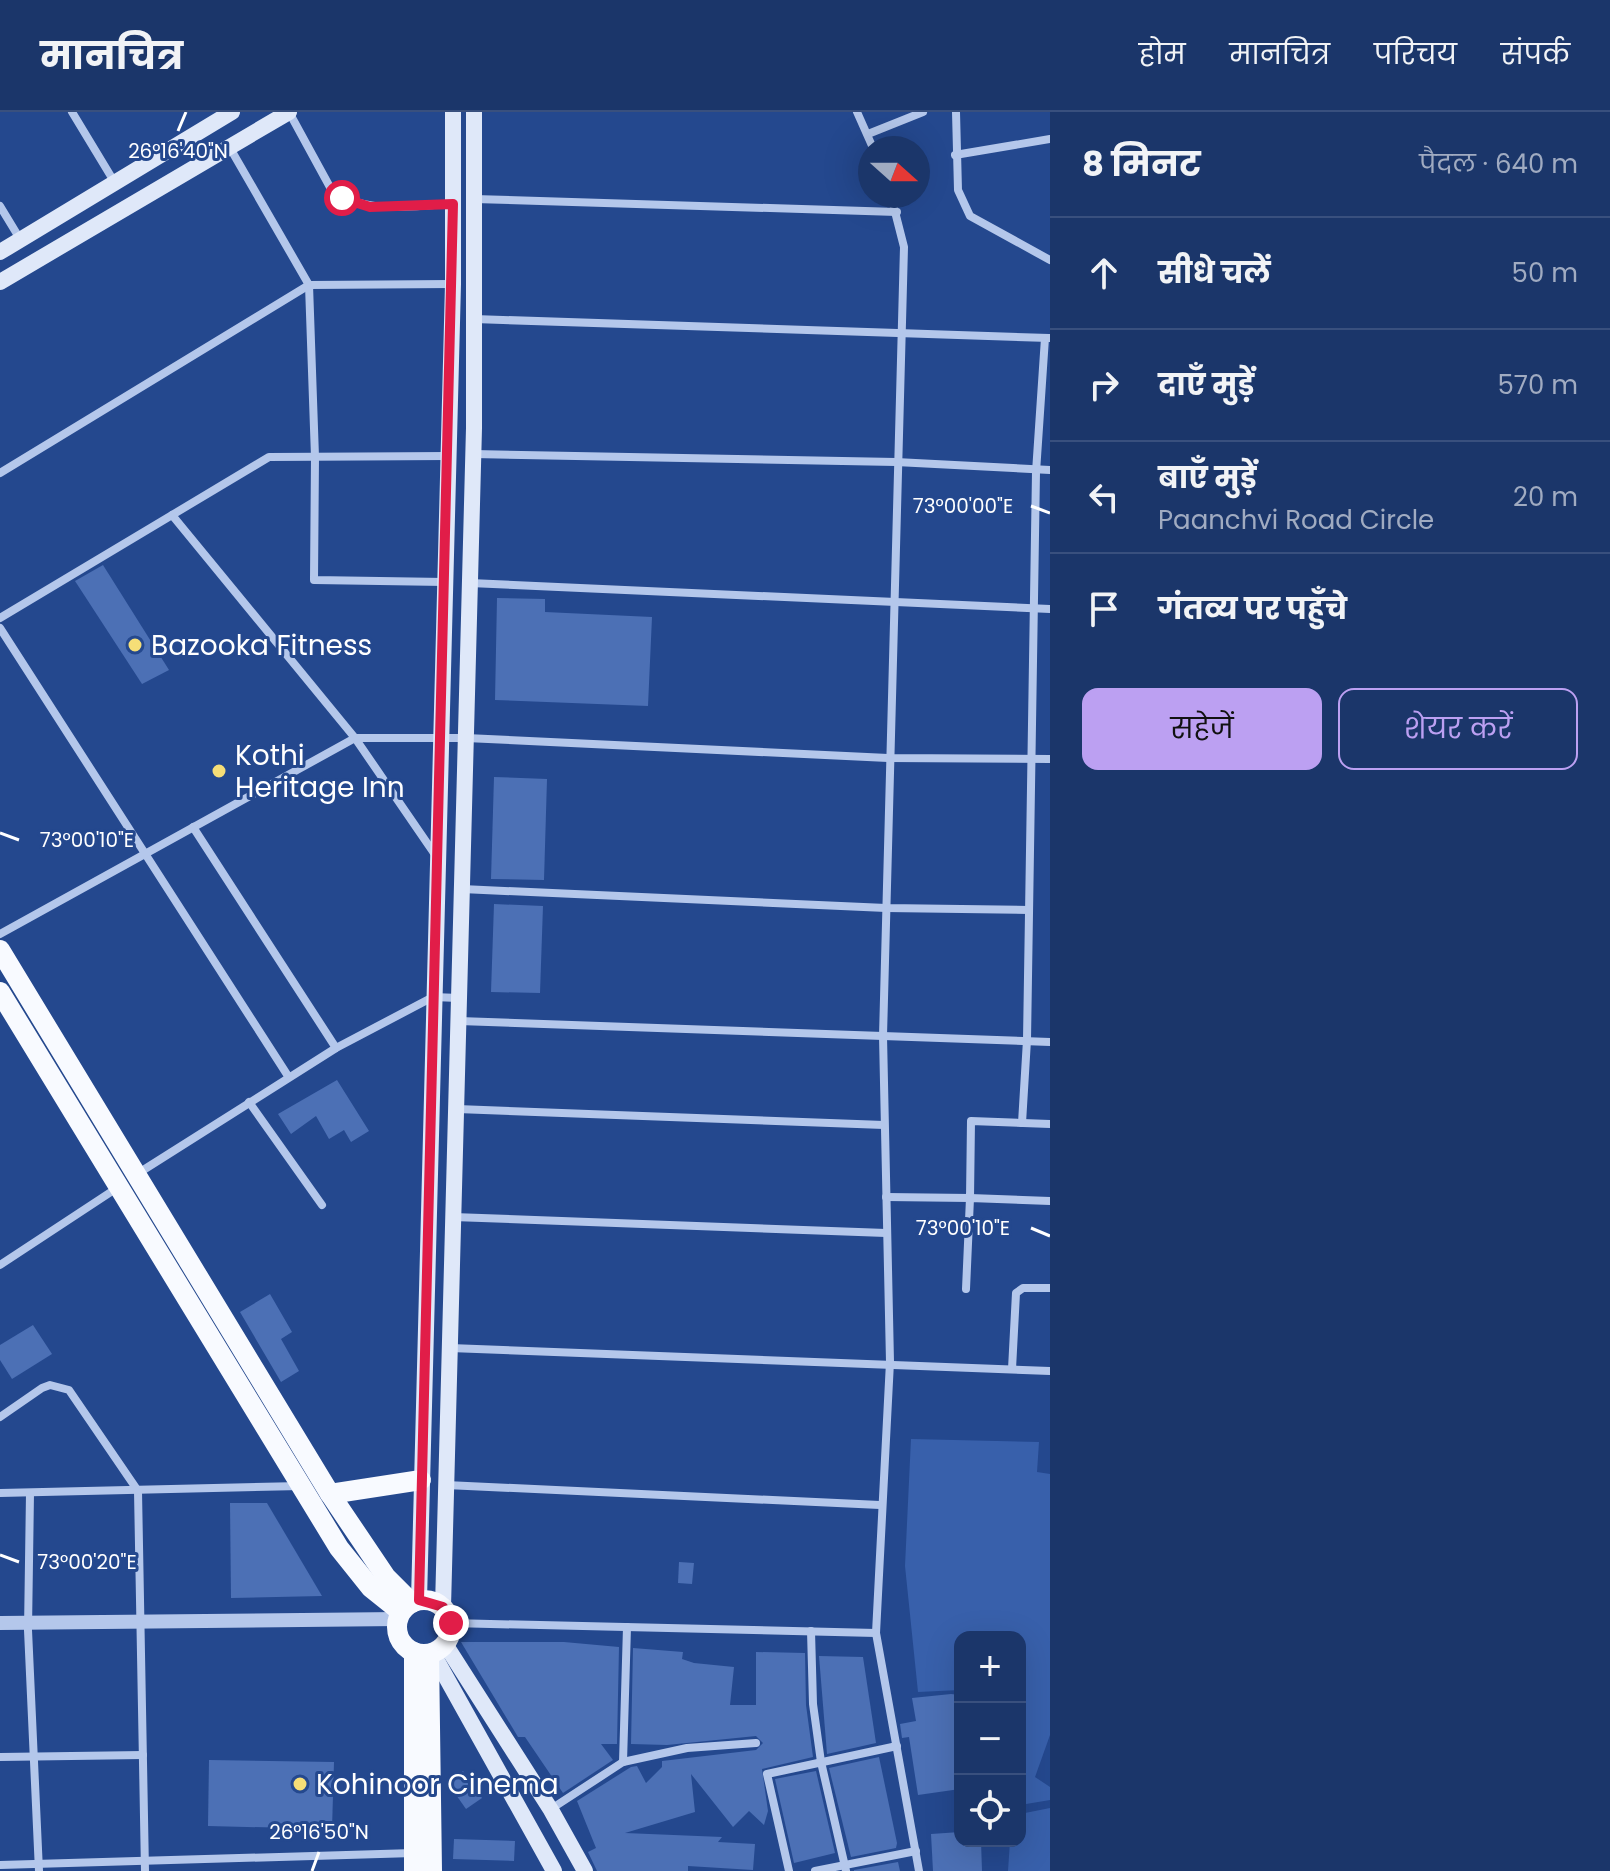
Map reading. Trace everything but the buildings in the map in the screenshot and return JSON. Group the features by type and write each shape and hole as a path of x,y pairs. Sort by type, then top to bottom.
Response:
{"main road":[{"path":"0,252 115,183 209,118 232,112"},
{"path":"0,282 289,112"},
{"path":"453,112 449,456 421,1480 402,1642 430,1650 551,1810 585,1871"},
{"path":"414,1862 430,1650 447,1615 446,1485 473,454 474,112"},
{"path":"0,950 302,1486 356,1572 408,1609 447,1615"},
{"path":"0,992 129,1180 330,1494 408,1609"},
{"path":"330,1494 421,1480"},
{"path":"430,1650 551,1868"},
{"path":"430,1650 432,1871"}],"street":[{"path":"72,112 115,183"},
{"path":"289,112 331,189 342,198 370,207 453,204"},
{"path":"857,112 868,134 923,112"},
{"path":"956,112 958,190 970,216 1049,258"},
{"path":"955,155 1050,139"},
{"path":"230,148 309,285 315,457 314,580 446,582"},
{"path":"474,199 897,212"},
{"path":"0,206 20,240"},
{"path":"896,208 904,247 883,1036 890,1362 880,1505 876,1633 919,1871"},
{"path":"0,473 309,285 453,284"},
{"path":"474,319 1047,338 1036,472 1027,1040 1022,1123"},
{"path":"1040,414 1050,415"},
{"path":"473,454 896,462 1036,472 1050,470"},
{"path":"0,618 269,457 449,456"},
{"path":"172,515 355,738 438,860"},
{"path":"470,583 1050,609"},
{"path":"0,628 288,1076"},
{"path":"0,934 355,738 466,738 888,758 1050,759"},
{"path":"193,827 336,1048"},
{"path":"462,889 886,908 1029,910"},
{"path":"0,1265 288,1076 336,1048 433,997 459,998"},
{"path":"458,1021 1050,1042"},
{"path":"249,1102 322,1205"},
{"path":"456,1109 884,1125"},
{"path":"966,1289 971,1121 1050,1124"},
{"path":"886,1197 1050,1201"},
{"path":"453,1217 886,1233"},
{"path":"1012,1369 1016,1293 1023,1288 1050,1288"},
{"path":"450,1348 890,1362 1050,1371"},
{"path":"0,1417 42,1388 50,1385 69,1390 138,1491 145,1866"},
{"path":"446,1485 880,1505"},
{"path":"0,1493 302,1486"},
{"path":"30,1493 28,1622 39,1868"},
{"path":"0,1623 140,1621 408,1609"},
{"path":"447,1615 627,1627 876,1633"},
{"path":"623,1762 627,1627"},
{"path":"811,1631 813,1704 821,1762 846,1868"},
{"path":"551,1810 623,1762 687,1748 756,1743"},
{"path":"789,1871 767,1774 897,1746"},
{"path":"0,1757 143,1755"},
{"path":"815,1871 846,1868 916,1851"},
{"path":"0,1865 39,1868 414,1862"}],"shaded area":[{"path":"911,1439 1039,1442 1037,1472 1050,1474 1050,1735 1035,1777 1050,1787 1050,1800 1026,1804 1026,1631 954,1631 954,1690 918,1692 905,1566"},
{"path":"1050,1808 1050,1871 1008,1871 1010,1847 1026,1847 1026,1813"}],"place":[{"name":"Bazooka Fitness","path":"135,645"},
{"name":"Kothi Heritage Inn","path":"219,771"},
{"name":"Kohinoor Cinema","path":"300,1784"}],"route":[{"path":"342,198 370,207 453,204 419,1600 436,1602 443,1607 451,1623"}]}
